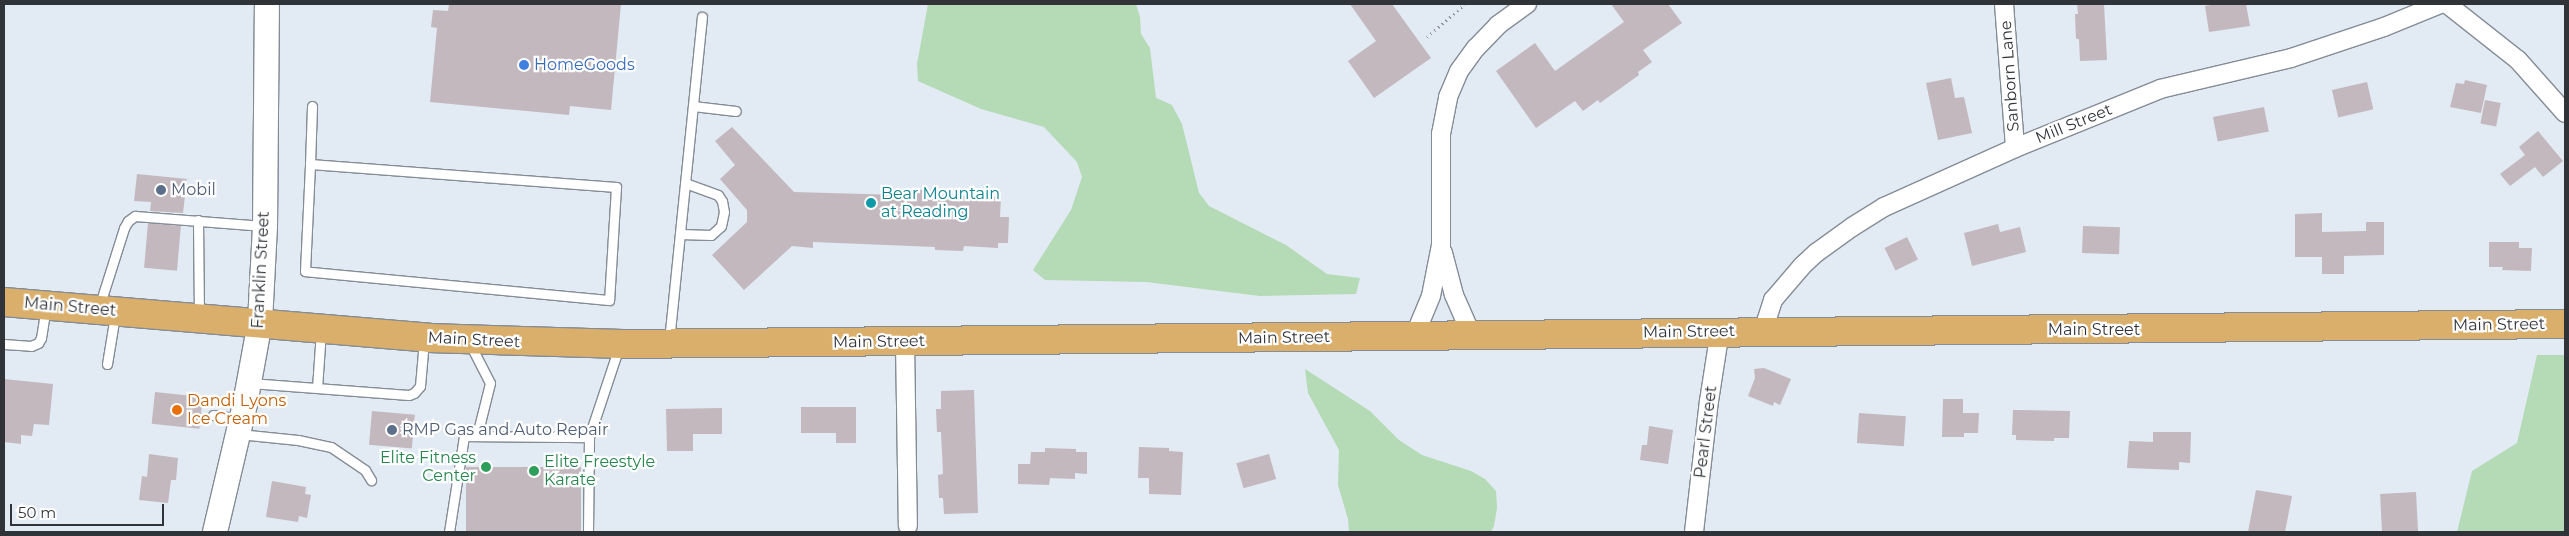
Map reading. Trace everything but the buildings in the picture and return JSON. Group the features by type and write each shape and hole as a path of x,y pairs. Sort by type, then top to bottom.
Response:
{"main road":[{"name":"Franklin Street","path":"215,532 240,426 260,322 265,226 267,4"},
{"name":"Main Street","path":"4,302 260,322 424,338 620,344 1414,337 1720,331 2104,330 2565,324"}],"street":[{"path":"1414,337 1431,296 1441,245 1441,134 1448,97 1459,71 1476,48 1498,25 1527,4"},
{"name":"Sanborn Lane","path":"2004,4 2015,148"},
{"name":"Mill Street","path":"1763,331 1766,316 1778,292 1816,253 1884,207 2015,148 2160,89 2316,50 2384,28 2440,4"},
{"path":"2447,4 2518,60 2565,113"},
{"path":"1441,245 1454,295 1472,336"},
{"name":"Pearl Street","path":"1694,532 1709,400 1720,331"},
{"path":"905,342 908,526"}],"lane":[{"path":"669,344 702,17"},
{"path":"310,164 616,187 609,300 305,271 312,106"},
{"path":"693,106 736,111"},
{"path":"680,234 711,235 721,226 724,212 722,201 718,195 685,183"},
{"path":"107,364 107,310 128,221 139,215 265,226"},
{"path":"198,220 199,318"},
{"path":"4,344 29,346 38,343 41,338 46,306"},
{"path":"317,388 321,329"},
{"path":"249,383 406,395 414,393 420,383 424,338"},
{"path":"468,340 490,383 477,435"},
{"path":"588,532 589,437 620,344"},
{"path":"213,415 240,426 331,447 365,470 371,480"},
{"path":"449,532 464,436 589,437"}],"path":[{"path":"1426,38 1466,4"}],"green space":[{"path":"928,4 1136,4 1140,17 1141,34 1150,48 1156,98 1172,105 1182,124 1199,193 1209,206 1286,245 1327,274 1360,278 1356,294 1260,296 1146,282 1045,280 1033,270 1071,210 1082,177 1077,162 1044,127 981,109 918,81 917,64"},
{"path":"2537,355 2565,355 2565,532 2457,532 2472,471 2517,443"},
{"path":"1305,369 1370,411 1399,440 1422,455 1471,471 1485,479 1496,491 1497,508 1491,532 1349,532 1348,519 1338,485 1339,450 1308,393"}],"place":[{"name":"HomeGoods","path":"524,65"},
{"name":"Mobil","path":"161,190"},
{"name":"Bear Mountain at Reading","path":"871,203"},
{"name":"Dandi Lyons Ice Cream","path":"177,410"},
{"name":"RMP Gas and Auto Repair","path":"392,430"},
{"name":"Elite Fitness Center","path":"486,467"},
{"name":"Elite Freestyle Karate","path":"534,471"}]}
